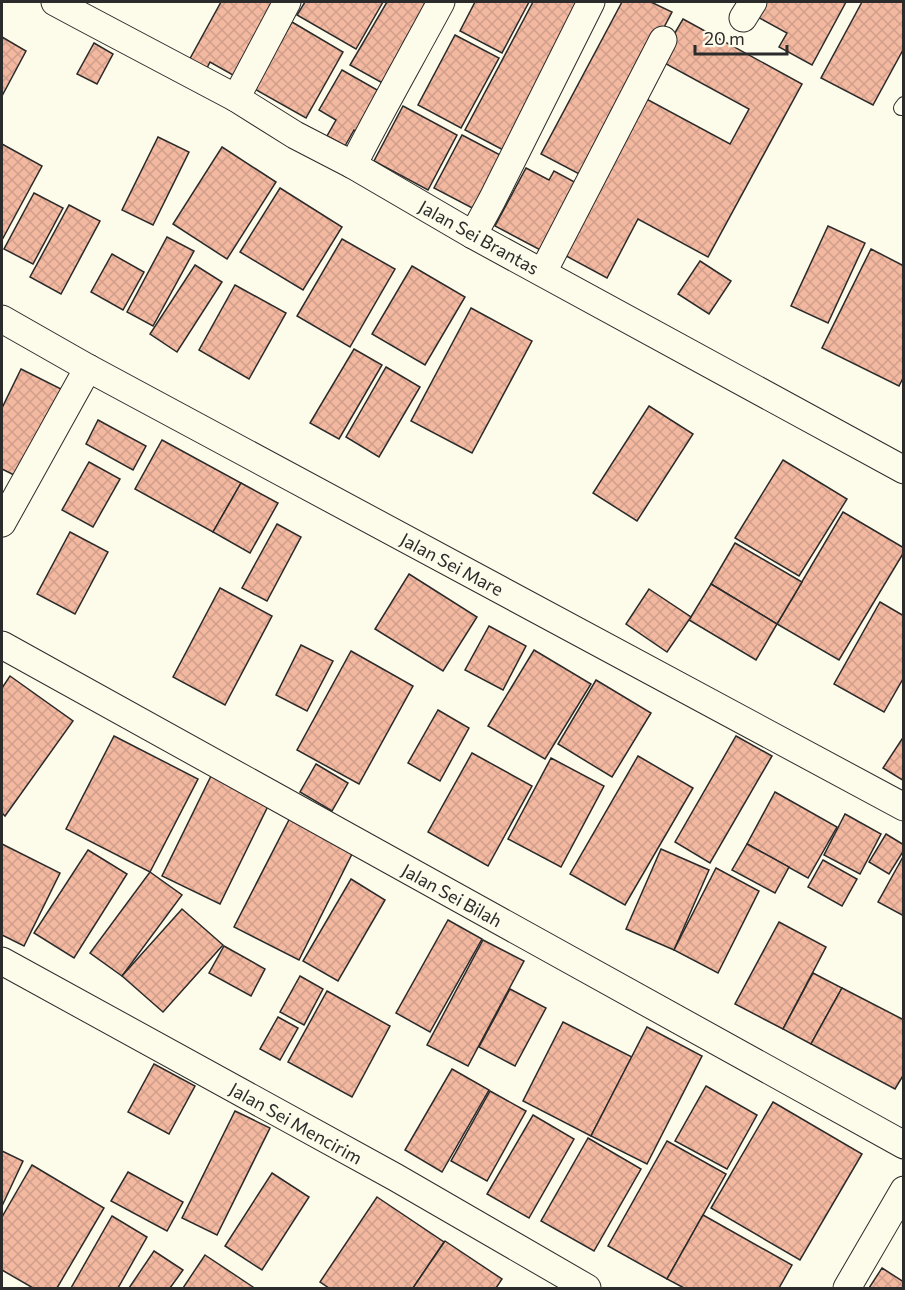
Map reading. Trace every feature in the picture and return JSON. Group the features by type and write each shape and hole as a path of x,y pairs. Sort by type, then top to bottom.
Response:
{"street":[{"name":"Jalan Sei Brantas","path":"55,2 236,98 295,135 353,165 473,235 903,470"},
{"path":"236,98 287,2"},
{"path":"353,165 441,2"},
{"path":"473,235 591,2"},
{"path":"543,272 663,40"},
{"name":"Jalan Sei Mare","path":"2,319 88,368 903,807"},
{"path":"2,523 88,368"},
{"name":"Jalan Sei Bilah","path":"2,645 903,1145"},
{"name":"Jalan Sei Mencirim","path":"2,962 395,1177 587,1288"},
{"path":"847,1288 903,1190"}],"building":[{"path":"221,2 282,2 240,79 210,62 204,74 187,64"},
{"path":"305,2 383,2 356,49 297,15"},
{"path":"387,2 433,2 386,85 350,65"},
{"path":"475,2 529,2 502,53 460,31"},
{"path":"533,2 586,2 507,152 465,130"},
{"path":"622,2 651,2 672,12 585,177 541,154"},
{"path":"759,2 846,2 812,65 779,47 787,33 752,14"},
{"path":"862,2 904,2 904,48 873,105 821,78"},
{"path":"683,19 802,84 708,257 638,219 607,278 557,251 641,96 730,144 749,109 659,60"},
{"path":"292,22 343,52 306,118 253,88"},
{"path":"455,35 499,58 461,128 418,105"},
{"path":"2,37 26,51 2,96"},
{"path":"94,43 113,54 97,84 77,74"},
{"path":"342,70 386,95 363,135 354,130 345,146 327,136 336,120 319,110"},
{"path":"403,106 457,135 428,190 374,161"},
{"path":"462,135 504,157 476,210 434,188"},
{"path":"158,137 189,152 153,225 122,210"},
{"path":"2,144 42,166 2,240"},
{"path":"222,147 276,182 227,259 173,224"},
{"path":"526,168 549,180 554,171 582,186 546,253 495,226"},
{"path":"280,188 342,227 303,290 240,252"},
{"path":"34,193 63,208 33,264 4,249"},
{"path":"69,205 100,221 61,294 30,277"},
{"path":"828,226 865,243 828,323 791,306"},
{"path":"167,237 194,251 153,326 127,312"},
{"path":"342,239 395,269 350,347 297,316"},
{"path":"871,249 904,266 904,376 899,386 822,348"},
{"path":"112,254 144,272 123,310 91,292"},
{"path":"700,261 731,281 709,314 678,294"},
{"path":"195,265 222,282 177,352 150,334"},
{"path":"412,266 465,297 425,365 372,334"},
{"path":"235,285 286,313 249,379 199,350"},
{"path":"471,308 532,341 472,453 411,421"},
{"path":"354,349 382,365 339,439 310,423"},
{"path":"386,367 420,387 379,457 346,437"},
{"path":"21,369 69,393 16,476 2,469 2,408"},
{"path":"649,406 693,434 637,521 593,493"},
{"path":"98,420 146,446 133,470 86,444"},
{"path":"162,440 241,483 213,532 135,489"},
{"path":"783,460 847,499 799,576 735,538"},
{"path":"89,462 120,479 93,527 62,510"},
{"path":"241,483 278,503 250,553 213,532"},
{"path":"843,512 904,548 904,552 839,660 777,624"},
{"path":"277,524 301,537 267,601 242,588"},
{"path":"70,532 108,552 75,614 37,594"},
{"path":"735,543 802,582 777,624 711,584"},
{"path":"409,574 477,617 443,671 375,629"},
{"path":"711,584 777,624 756,660 689,620"},
{"path":"220,588 272,616 225,705 173,677"},
{"path":"649,589 691,617 667,652 626,624"},
{"path":"880,602 904,616 904,677 884,712 834,684"},
{"path":"489,626 526,646 503,690 465,670"},
{"path":"301,645 333,661 307,711 276,695"},
{"path":"534,650 591,684 545,759 488,726"},
{"path":"351,651 413,686 359,784 297,750"},
{"path":"10,676 73,721 5,816 2,813 2,688"},
{"path":"596,680 651,713 612,777 558,744"},
{"path":"438,710 469,728 440,781 408,763"},
{"path":"114,736 198,779 150,872 66,829"},
{"path":"736,736 772,756 710,863 675,842"},
{"path":"904,736 904,781 883,768"},
{"path":"472,753 532,786 488,866 428,832"},
{"path":"638,756 693,788 625,905 570,874"},
{"path":"551,758 604,786 561,867 508,839"},
{"path":"316,764 348,783 332,811 300,792"},
{"path":"213,772 271,800 220,904 162,876"},
{"path":"775,792 837,827 808,878 747,844"},
{"path":"293,812 357,844 299,960 234,927"},
{"path":"845,814 881,834 860,874 824,855"},
{"path":"886,834 904,845 904,850 889,874 869,862"},
{"path":"2,844 60,873 24,946 2,935"},
{"path":"747,844 789,867 775,893 732,870"},
{"path":"661,849 709,870 674,950 626,929"},
{"path":"88,850 127,874 74,958 34,933"},
{"path":"904,855 904,916 878,902"},
{"path":"823,860 857,879 842,906 808,887"},
{"path":"716,868 759,891 718,973 674,950"},
{"path":"150,872 182,895 122,976 90,953"},
{"path":"351,879 385,900 338,981 303,961"},
{"path":"182,909 223,945 163,1012 122,976"},
{"path":"448,920 482,939 430,1032 396,1013"},
{"path":"779,922 826,947 783,1029 735,1004"},
{"path":"483,940 524,961 468,1066 427,1045"},
{"path":"224,946 265,969 251,996 209,973"},
{"path":"813,973 842,988 811,1044 783,1029"},
{"path":"300,976 323,989 304,1025 280,1012"},
{"path":"842,988 904,1020 904,1074 895,1089 811,1044"},
{"path":"510,989 546,1008 515,1066 479,1047"},
{"path":"327,991 390,1026 352,1097 288,1062"},
{"path":"278,1017 298,1028 280,1060 260,1049"},
{"path":"563,1022 632,1057 591,1136 523,1101"},
{"path":"647,1027 702,1056 647,1164 591,1136"},
{"path":"154,1064 195,1086 169,1134 128,1112"},
{"path":"452,1069 489,1090 442,1172 405,1150"},
{"path":"706,1086 757,1115 727,1169 675,1141"},
{"path":"490,1091 526,1111 487,1181 451,1161"},
{"path":"773,1102 862,1154 800,1260 711,1208"},
{"path":"235,1111 270,1128 217,1235 182,1218"},
{"path":"533,1115 574,1139 529,1218 487,1194"},
{"path":"588,1138 641,1169 594,1251 541,1221"},
{"path":"667,1141 726,1174 667,1279 608,1246"},
{"path":"2,1151 23,1161 2,1206"},
{"path":"32,1165 104,1208 57,1288 33,1288 2,1270 2,1217"},
{"path":"128,1172 183,1202 167,1231 111,1201"},
{"path":"272,1173 309,1197 262,1270 225,1246"},
{"path":"377,1197 444,1242 413,1288 329,1288 320,1282"},
{"path":"703,1215 792,1265 779,1288 684,1288 667,1279"},
{"path":"112,1216 147,1237 118,1288 71,1288"},
{"path":"445,1241 502,1279 496,1288 413,1288"},
{"path":"154,1251 183,1270 170,1288 129,1288"},
{"path":"205,1255 253,1287 183,1288"},
{"path":"882,1268 904,1282 903,1288 869,1288"}]}
